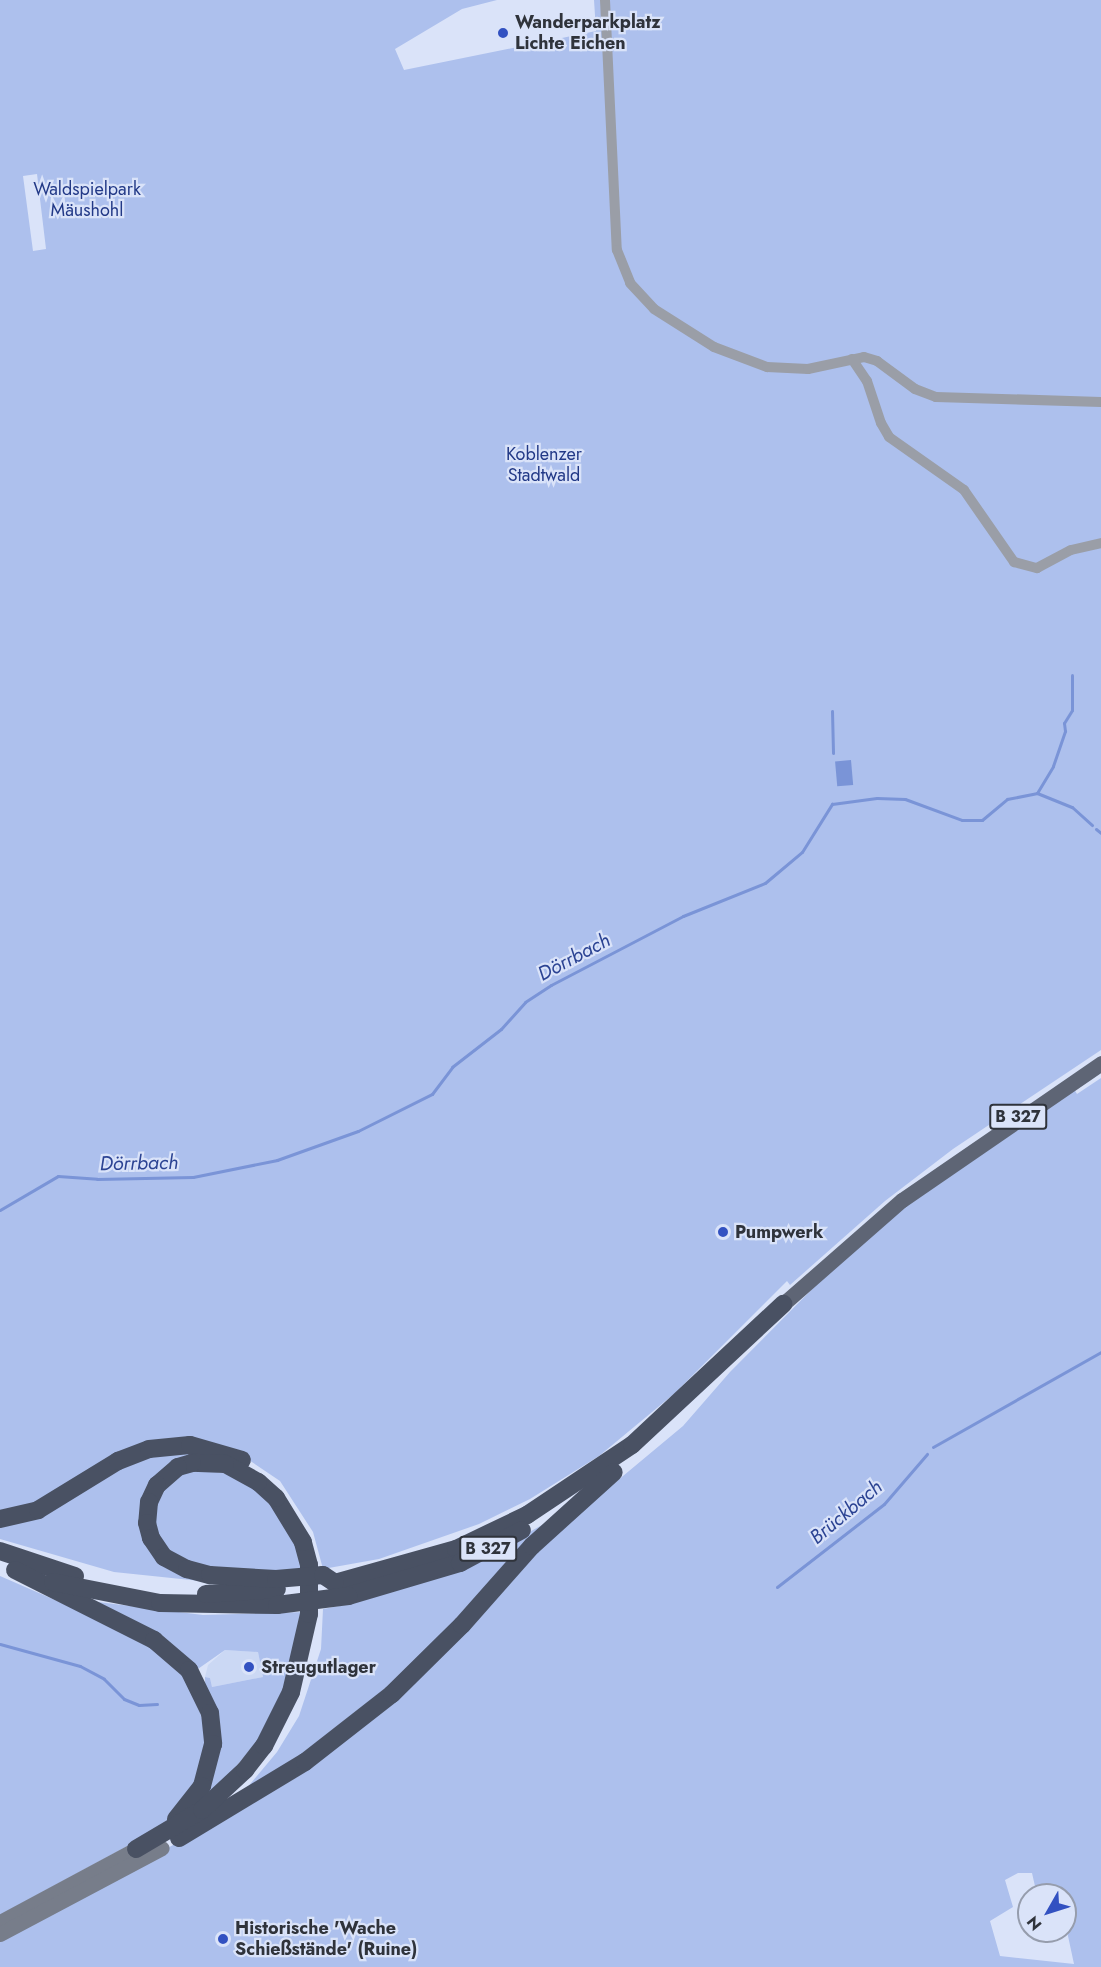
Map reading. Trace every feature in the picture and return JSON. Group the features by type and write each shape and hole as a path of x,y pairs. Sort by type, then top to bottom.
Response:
{"highway":[{"name":"B 327","path":"0,1551 85,1578 135,1587 230,1594 343,1586 460,1563 531,1525 614,1472 698,1397 783,1304"},
{"name":"B 327","path":"343,1586 456,1548 527,1515 632,1445 783,1304"},
{"path":"0,1519 45,1506 131,1455 165,1446 190,1445 228,1454 265,1474 282,1492 309,1538 319,1588 315,1641 300,1695 287,1724 264,1760 228,1799 162,1848"},
{"path":"136,1849 202,1810 245,1770 264,1746 291,1692 309,1614 309,1565 303,1542 276,1498 258,1482 242,1471 208,1462 178,1467 157,1485 149,1502 147,1523 151,1538 165,1557 187,1569 277,1591"},
{"path":"162,1848 274,1783 357,1723 430,1657 532,1546 614,1472"},
{"name":"B 327","path":"8,1567 87,1591 151,1602 207,1606 277,1591"},
{"path":"8,1567 154,1640 173,1653 200,1688 210,1713 213,1744 202,1786 175,1820 136,1849"}],"main road":[{"name":"B 327","path":"783,1304 902,1200 1101,1063"}],"street":[{"path":"605,0 615,236 621,267 630,283 647,303 714,347 763,366 808,369 852,358 877,361 915,388 936,397 1101,402"},
{"path":"852,358 870,387 881,423 889,437 964,490 1014,562 1037,568 1071,549 1101,543"},
{"path":"0,1935 162,1848"},
{"path":"0,1922 136,1849"}],"shaded area":[{"path":"851,760 853,785 837,786 835,761"},
{"path":"225,1650 258,1652 263,1677 212,1687 210,1678 205,1677 208,1665"}],"green space":[{"name":"Koblenzer Stadtwald","path":"0,0 497,0 462,9 395,49 404,70 596,31 594,0 1101,0 1101,1050 953,1149 885,1201 790,1285 787,1281 675,1393 599,1456 530,1499 479,1524 379,1559 323,1569 313,1532 280,1481 237,1452 186,1441 55,1497 0,1514","holes":["37,174 46,249 33,251 23,176"]},
{"path":"1101,1078 1101,1967 0,1967 0,1940 297,1777 581,1511 683,1426 730,1372 841,1260 901,1209 1074,1089 1077,1094"},
{"path":"200,1449 174,1466 145,1530 210,1582 114,1572 0,1539 0,1522 130,1459"},
{"path":"189,1468 243,1476 287,1519 305,1571 281,1573 191,1567 156,1540 154,1496"},
{"path":"542,1525 414,1666 277,1773 246,1789 277,1752 299,1716 321,1649 323,1609 350,1604 483,1558"},
{"path":"0,1576 142,1638 190,1682 205,1727 203,1766 182,1807 159,1829 0,1915"},
{"path":"98,1602 203,1615 305,1612 276,1718 207,1802 205,1677 210,1678 212,1687 263,1677 258,1652 225,1650 195,1671"}],"waterway":[{"name":"Dörrbach","path":"0,1210 58,1176 97,1179 193,1177 277,1160 358,1131 432,1094 452,1067 501,1029 525,1002 551,985 683,916 765,883 802,852 832,804 877,798 905,799 962,820 982,820 1007,799 1037,793 1053,766 1065,731 1064,723 1072,710 1072,675"},
{"path":"832,711 833,753"},
{"path":"1037,793 1072,807 1092,825"},
{"path":"1096,829 1101,833"},
{"name":"Brückbach","path":"933,1447 1101,1352"},
{"name":"Brückbach","path":"777,1587 884,1504 927,1454"},
{"name":"Brückbach","path":"0,1644 80,1666 104,1679 124,1699 139,1705 157,1704"}],"place":[{"name":"Wanderparkplatz Lichte Eichen","path":"503,33"},
{"name":"Pumpwerk","path":"723,1232"},
{"name":"Streugutlager","path":"249,1667"},
{"name":"Historische 'Wache Schießstände' (Ruine)","path":"223,1939"}],"park label":[{"name":"Waldspielpark Mäushohl","path":"87,200"}]}
